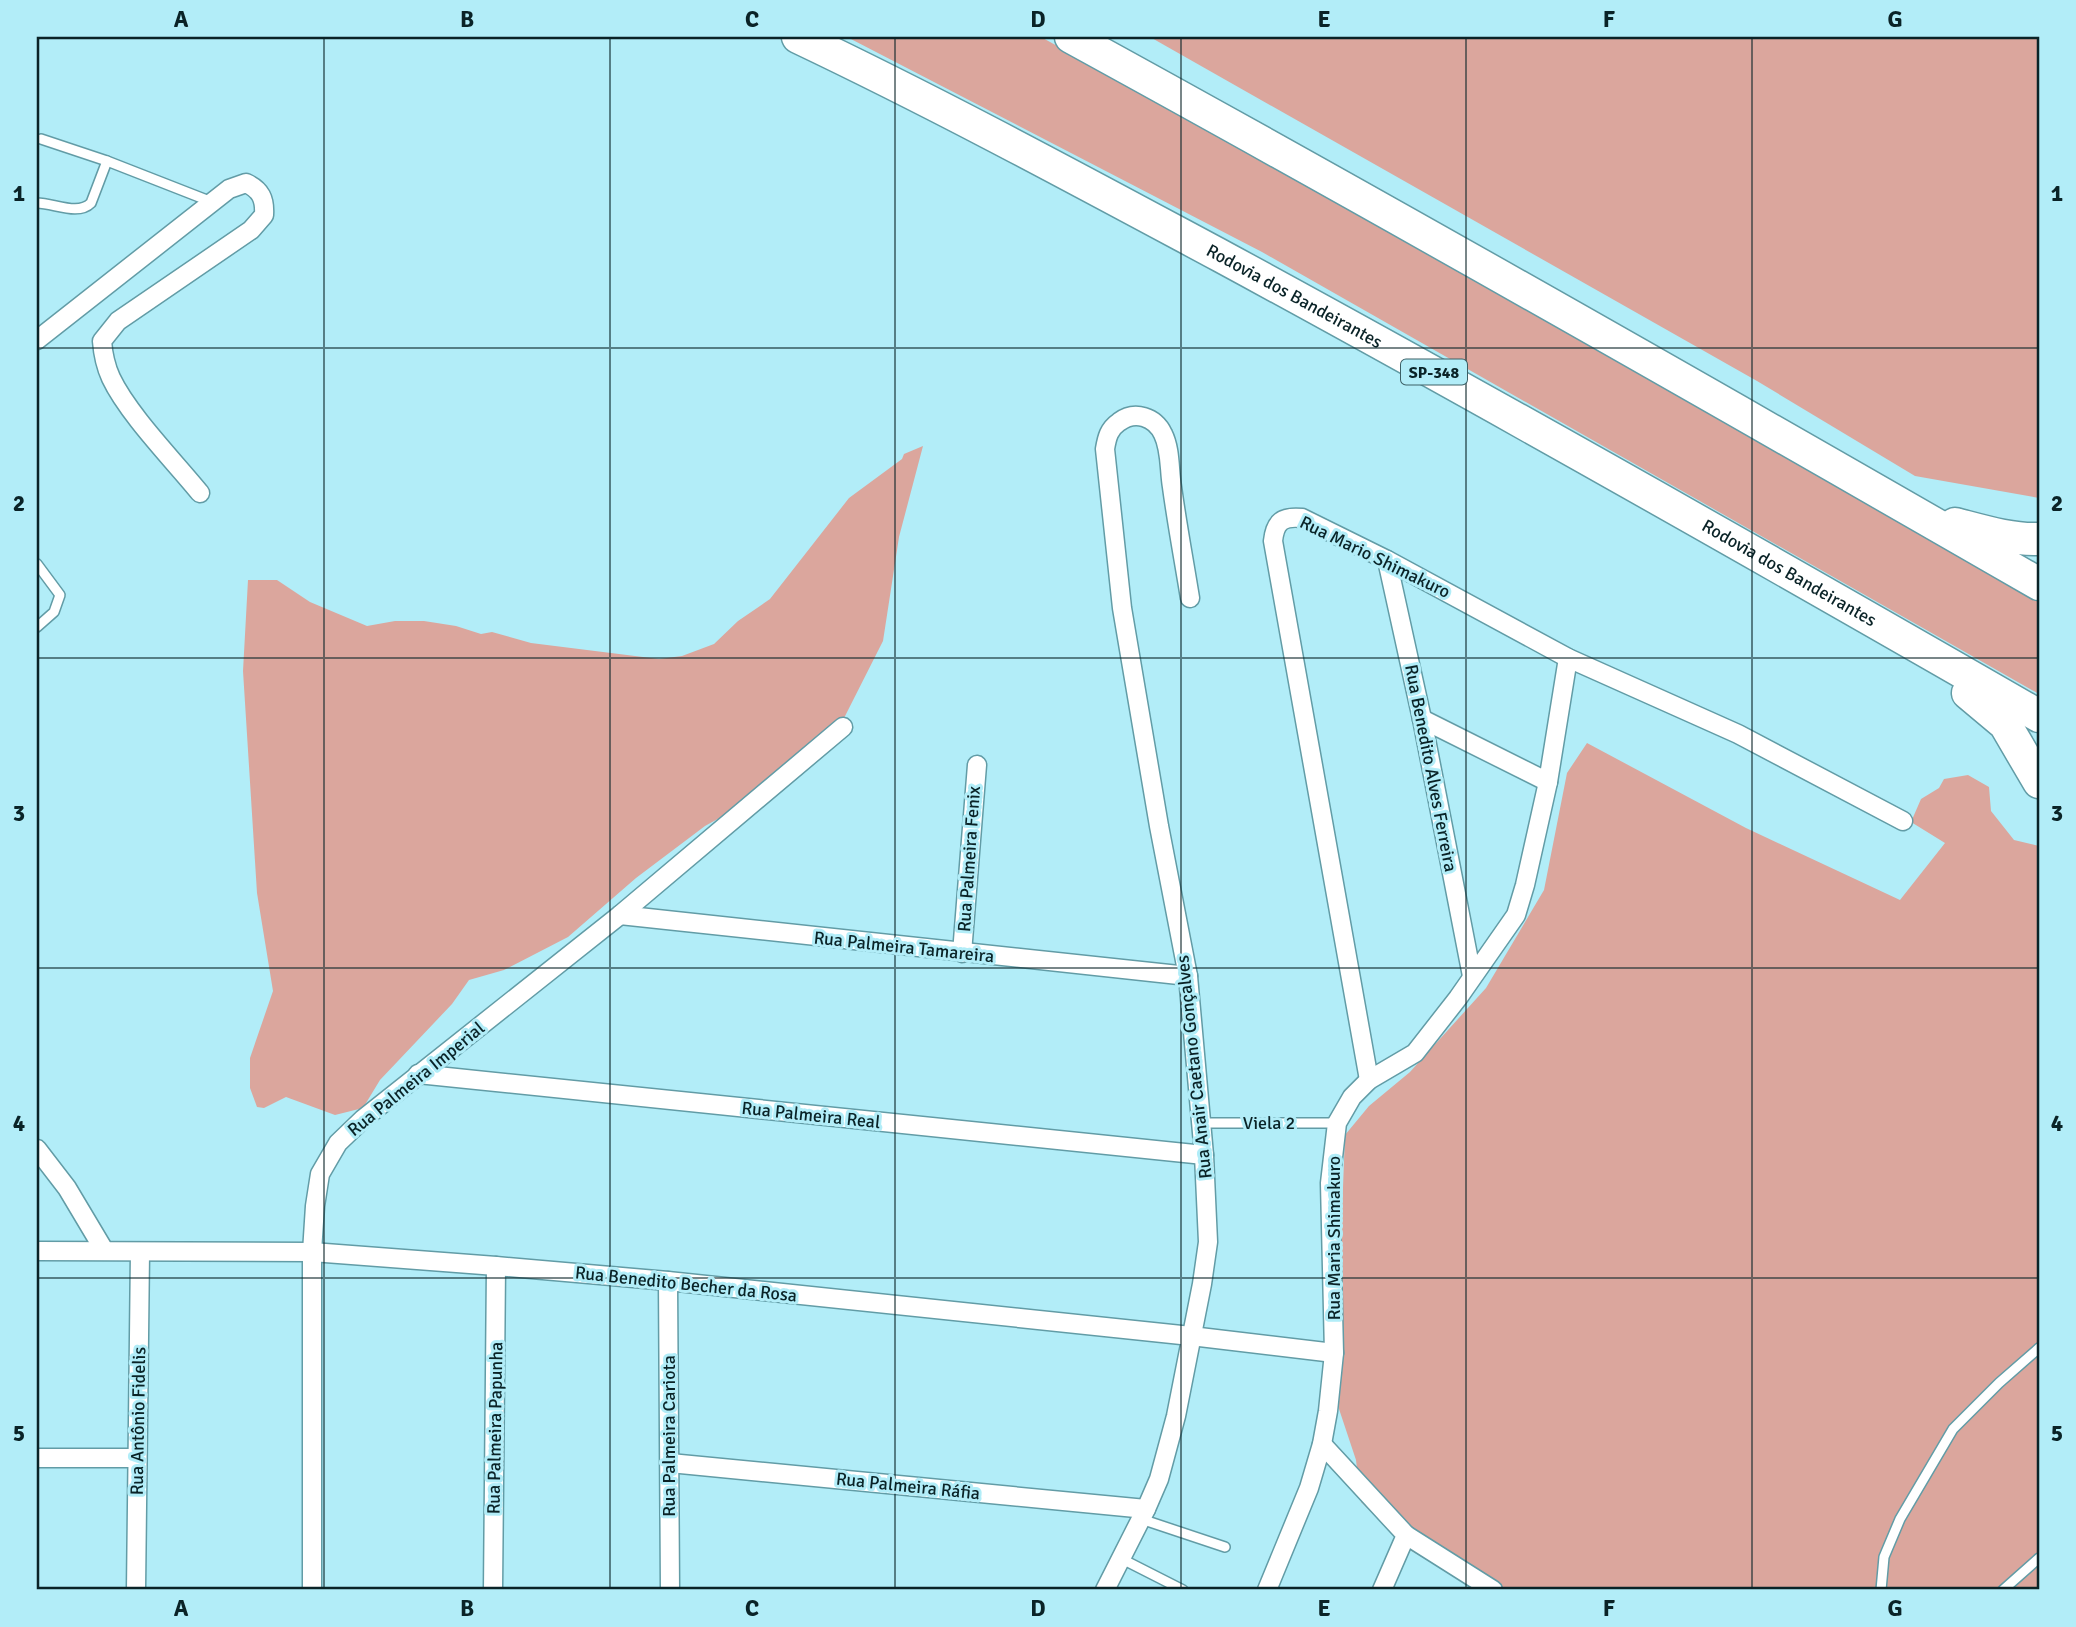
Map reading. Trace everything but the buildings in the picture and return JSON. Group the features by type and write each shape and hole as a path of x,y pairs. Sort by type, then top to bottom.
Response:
{"highway":[{"path":"1071,37 1314,170 2039,584"},
{"name":"Rodovia dos Bandeirantes","path":"803,40 1015,146 1366,334 2039,716"},
{"path":"1909,509 2001,535 2025,540 2039,539"},
{"path":"1850,608 1984,705 2005,724 2039,782"}],"street":[{"path":"37,340 229,189 246,183 255,187 262,195 264,215 251,230 118,321 102,341 104,360 111,380 200,493"},
{"name":"Rua Anair Caetano Gonçalves","path":"1105,1590 1159,1479 1177,1416 1208,1242 1202,1123 1188,976 1122,608 1105,449 1107,435 1126,417 1142,415 1156,424 1163,435 1190,598"},
{"name":"Rua Mario Shimakuro","path":"1370,1080 1273,541 1274,531 1279,523 1289,517 1302,518 1387,560 1568,658 1738,734 1903,821"},
{"name":"Rua Benedito Alves Ferreira","path":"1387,560 1422,719 1472,976"},
{"name":"Rua Maria Shimakuro","path":"1267,1590 1310,1488 1322,1444 1334,1353 1330,1182 1337,1123 1352,1097 1370,1080 1415,1053 1458,998 1516,915 1548,782 1568,658"},
{"path":"1422,719 1548,782"},
{"name":"Rua Palmeira Imperial","path":"312,1590 312,1252 320,1174 338,1143 418,1074 620,915 844,727"},
{"name":"Rua Palmeira Fenix","path":"962,953 977,765"},
{"name":"Rua Palmeira Tamareira","path":"620,915 1188,976"},
{"name":"Rua Palmeira Real","path":"418,1074 1204,1155"},
{"path":"37,1150 67,1188 104,1250"},
{"name":"Rua Benedito Becher da Rosa","path":"37,1251 312,1252 496,1266 668,1281 1334,1353"},
{"name":"Rua Antônio Fidelis","path":"136,1590 140,1252"},
{"name":"Rua Palmeira Papunha","path":"493,1590 496,1266"},
{"name":"Rua Palmeira Cariota","path":"668,1281 670,1590"},
{"path":"1322,1444 1406,1535 1493,1590"},
{"path":"37,1458 137,1458"},
{"name":"Rua Palmeira Ráfia","path":"670,1463 1144,1514"},
{"path":"1382,1590 1406,1535"}],"lane":[{"path":"41,139 212,202"},
{"path":"37,203 79,210 86,208 91,203 107,162"},
{"path":"37,564 60,595 54,612 37,626"},
{"name":"Viela 2","path":"1202,1123 1337,1123"},
{"path":"1881,1590 1884,1557 1899,1519 1953,1429 2039,1348"},
{"path":"1144,1514 1225,1547"},
{"path":"1120,1558 1183,1590"},
{"path":"2003,1590 2039,1558"}],"shaded area":[{"path":"847,37 1041,37 1667,383 1950,552 2039,596 2039,694 1262,252"},
{"path":"1150,37 2039,37 2039,498 1915,476 1757,381"},
{"path":"923,446 899,537 883,641 839,728 790,779 705,826 636,878 568,937 504,970 469,980 452,1004 380,1080 363,1108 335,1115 286,1097 264,1108 257,1107 250,1088 250,1058 273,991 257,893 243,671 248,580 277,580 310,602 367,626 395,621 424,621 456,626 481,634 492,632 531,643 659,659 682,656 714,644 738,621 770,599 849,498 902,459 904,454"},
{"path":"1587,743 1746,828 1900,900 1945,843 1911,822 1921,799 1939,788 1944,779 1968,775 1989,787 1991,811 2014,840 2039,846 2039,1590 1477,1590 1410,1550 1361,1502 1356,1460 1335,1397 1345,1135 1369,1106 1410,1072 1486,988 1544,890 1567,773"}]}
